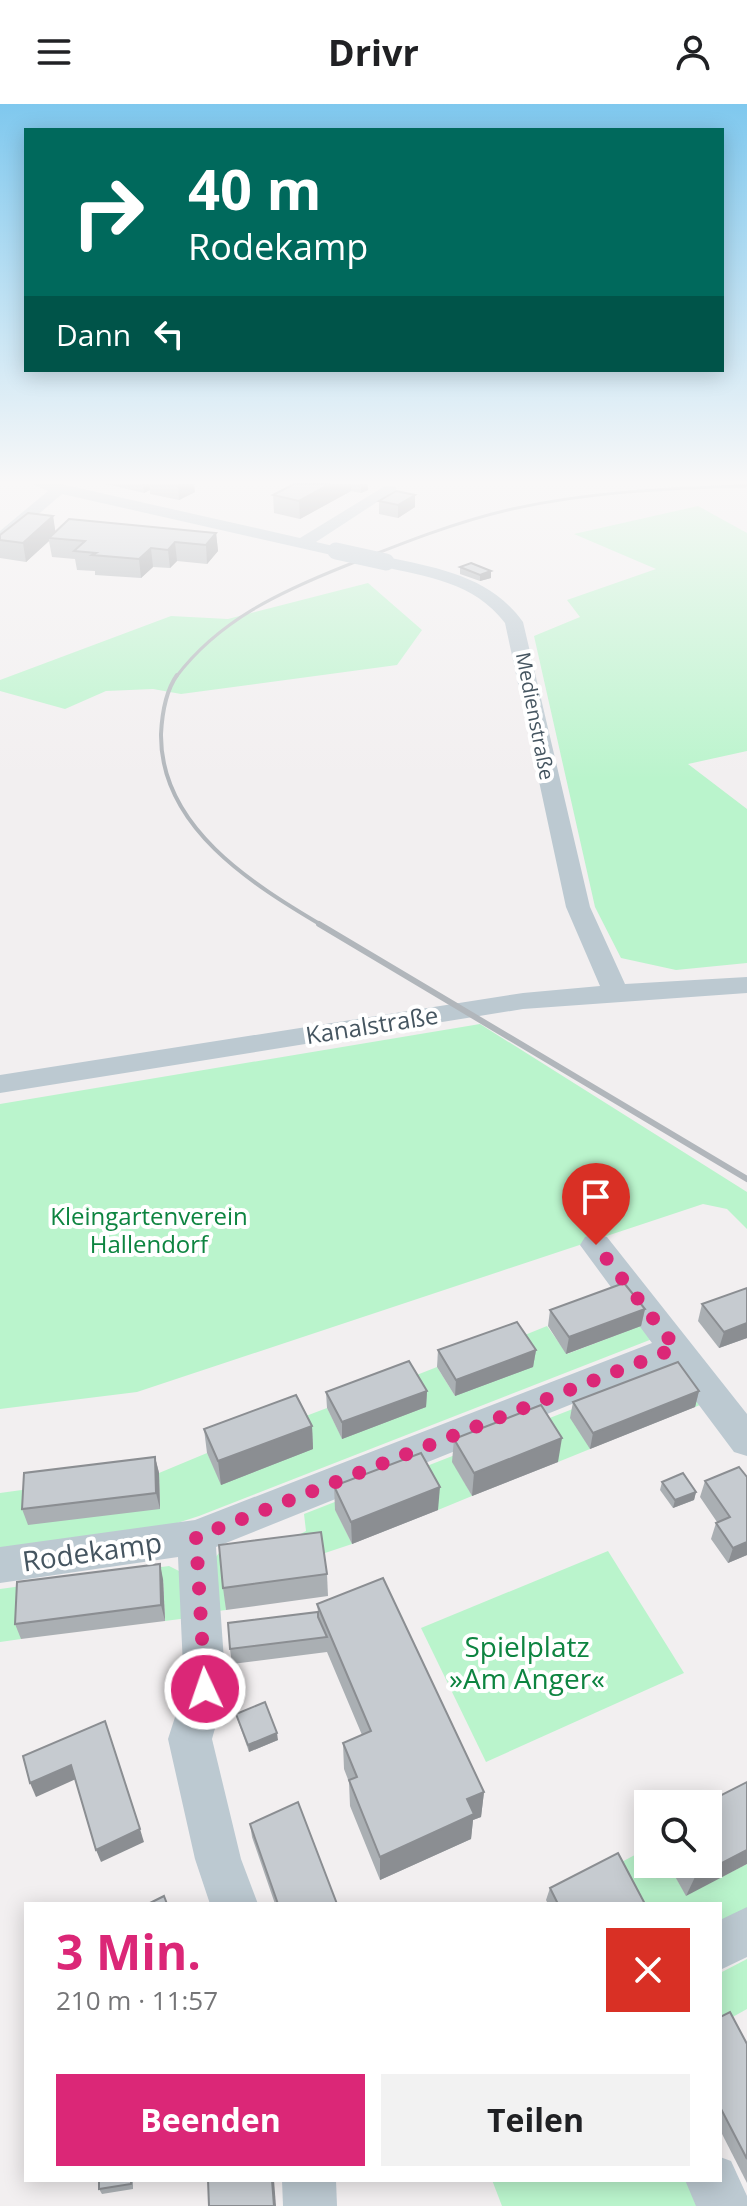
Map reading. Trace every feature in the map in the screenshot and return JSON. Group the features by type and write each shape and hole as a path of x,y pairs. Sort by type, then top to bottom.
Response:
{"street":[{"name":"Medienstraße","path":"460,582 495,600 514,622 578,907 616,992"},
{"name":"Kanalstraße","path":"0,1084 523,1001 747,985"},
{"path":"596,1245 747,1441"},
{"name":"Rodekamp","path":"0,1565 196,1537 676,1348"},
{"path":"196,1537 205,1689 190,1739 218,1859 233,1902"},
{"path":"722,1945 747,1931"},
{"path":"309,2182 310,2206"},
{"path":"713,2182 724,2206"}],"green space":[{"path":"618,582 747,582 747,751 688,764 747,809 747,963 676,970 621,958 595,907 534,636 580,617 567,600"},
{"path":"368,583 422,630 397,665 181,694 153,689 106,691 65,709 0,691 0,680 171,616 228,619"},
{"name":"Kleingartenverein Hallendorf","path":"480,1024 747,1192 747,1229 727,1209 703,1204 137,1392 0,1409 0,1104"},
{"path":"547,1326 567,1354 640,1326 665,1334 199,1516 171,1525 0,1549 0,1493 29,1489 160,1508 159,1473 207,1453 222,1484 298,1419 327,1408 342,1438 409,1378 437,1367 455,1396 515,1339"},
{"path":"688,1364 715,1399 695,1407 673,1379 590,1449 558,1462 538,1429 453,1462 472,1496 438,1510 419,1477 335,1509 352,1544 322,1554 223,1567 226,1610 218,1611 215,1558 223,1548 295,1537 306,1531 304,1514"},
{"name":"Spielplatz »Am Anger«","path":"608,1551 684,1673 486,1762 421,1628"},
{"path":"169,1566 185,1574 188,1618 165,1621 163,1579 22,1598 21,1639 0,1642 0,1589"},
{"path":"634,1855 634,1878 676,1878 686,1895 747,1864 747,1908 722,1921 722,1902 633,1902 614,1866"},
{"path":"747,1959 747,2009 722,2023 722,1972"},
{"path":"493,2182 713,2182 724,2206 502,2206"}],"building":[{"path":"624,1283 645,1309 569,1337 550,1310"},
{"path":"747,1288 747,1323 724,1332 702,1304"},
{"path":"517,1322 536,1350 456,1380 438,1350"},
{"path":"409,1361 427,1391 342,1422 326,1392"},
{"path":"678,1362 699,1391 593,1433 573,1402"},
{"path":"296,1395 312,1426 218,1461 204,1429"},
{"path":"541,1405 562,1438 474,1473 454,1439"},
{"path":"421,1453 440,1487 351,1522 334,1486"},
{"path":"155,1457 156,1493 22,1509 24,1473"},
{"path":"739,1467 747,1477 747,1542 733,1548 716,1523 730,1517 705,1481"},
{"path":"683,1473 696,1492 675,1500 662,1482"},
{"path":"321,1532 327,1574 223,1588 219,1545"},
{"path":"160,1564 161,1605 15,1624 17,1582"},
{"path":"383,1578 484,1792 467,1799 474,1814 380,1857 349,1780 357,1777 343,1743 371,1731 317,1604"},
{"path":"318,1612 327,1637 230,1649 228,1623"},
{"path":"265,1702 277,1733 248,1745 236,1714"},
{"path":"105,1721 140,1829 96,1850 71,1765 30,1783 23,1756"},
{"path":"747,1782 747,1850 722,1863 722,1795"},
{"path":"298,1802 336,1902 277,1902 250,1824"},
{"path":"618,1853 644,1902 557,1902 550,1888"},
{"path":"164,1896 166,1902 152,1902"},
{"path":"730,2012 747,2044 747,2159 722,2111 722,2016"},
{"path":"99,2182 131,2182 131,2184 99,2189"},
{"path":"208,2182 272,2182 274,2206 209,2206"}],"railway":[{"path":"176,677 211,639 231,624 306,582"},
{"path":"176,677 165,703 161,734 165,767 176,797 193,825 240,871 323,926"},
{"path":"319,924 747,1179"}],"route":[{"path":"205,1689 196,1537 676,1348 596,1245"}]}
